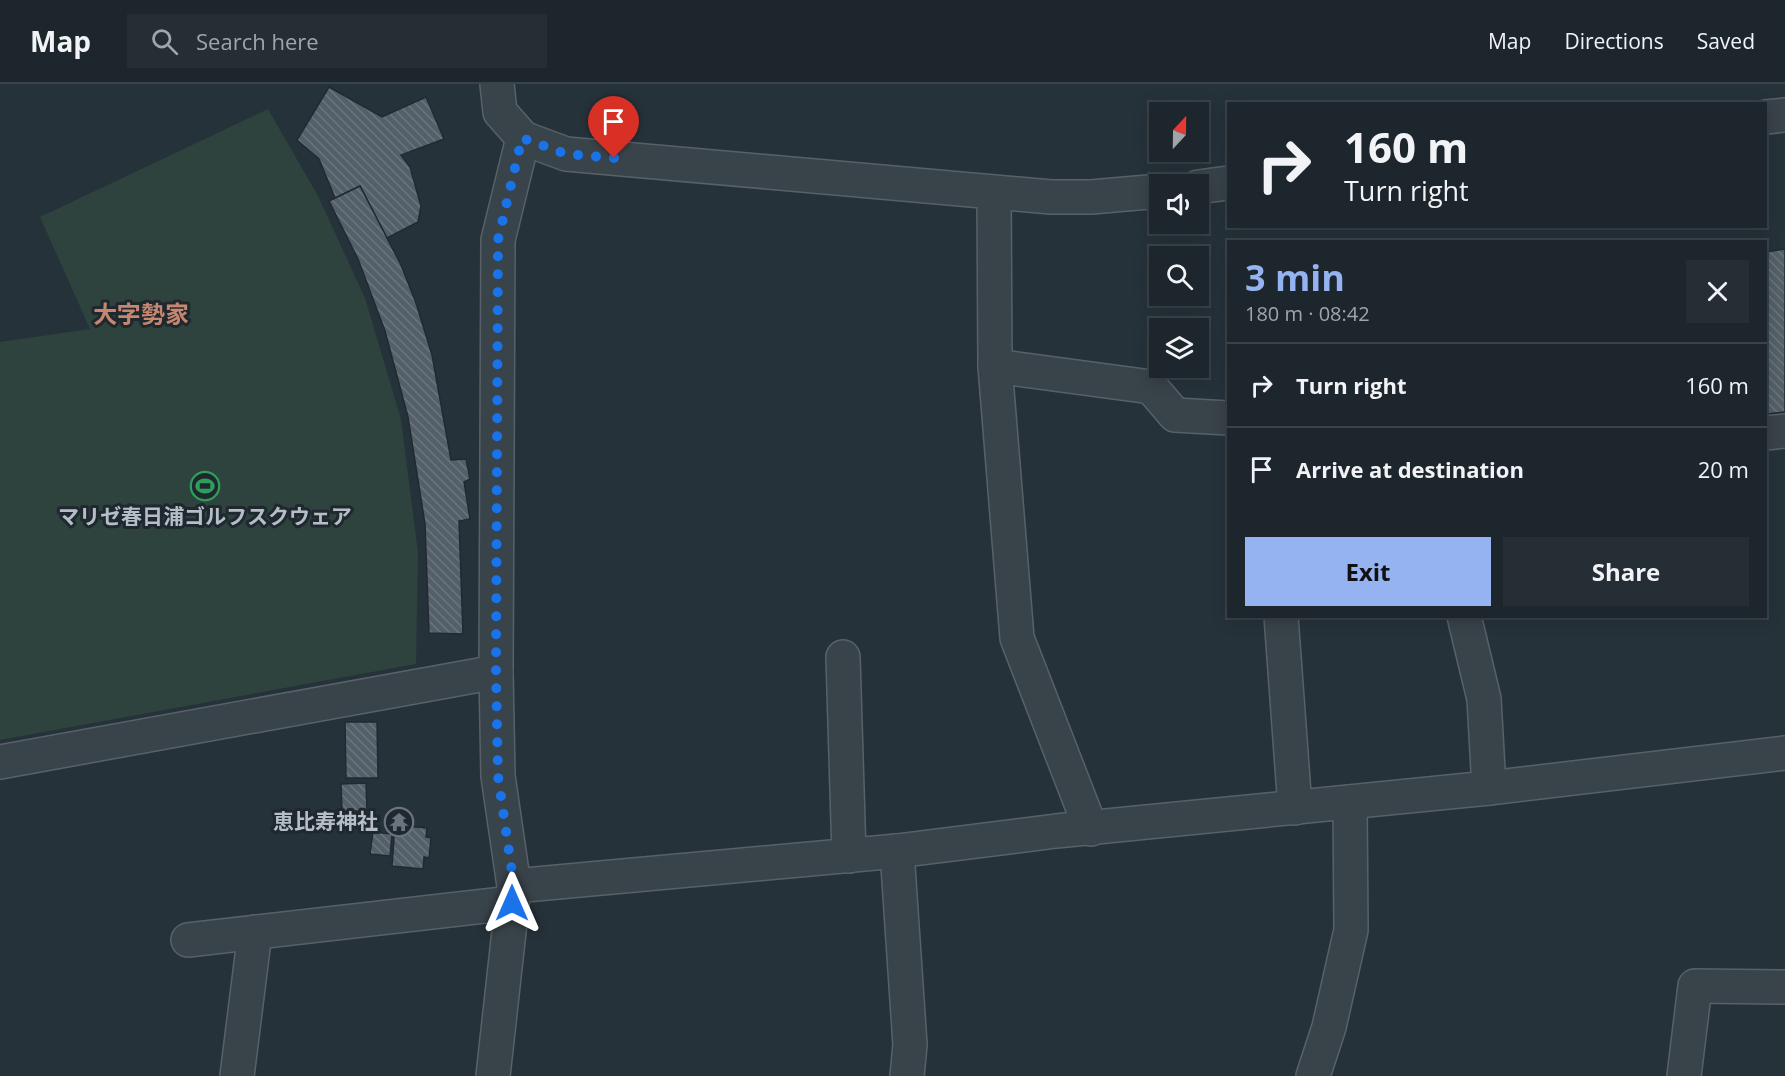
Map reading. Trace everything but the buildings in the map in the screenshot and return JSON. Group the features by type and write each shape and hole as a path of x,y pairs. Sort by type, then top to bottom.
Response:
{"street":[{"path":"497,84 501,112 522,138 566,154 994,193 1091,197 1149,192"},
{"path":"1767,117 1785,115"},
{"path":"493,1076 513,895 498,776 496,672 498,240 522,138"},
{"path":"1209,186 1227,183"},
{"path":"994,193 995,366 1017,638 1090,829"},
{"path":"995,366 1151,387 1175,415 1227,418"},
{"path":"1767,433 1785,431"},
{"path":"1281,618 1295,808"},
{"path":"1464,618 1484,699 1489,788"},
{"path":"843,657 849,856"},
{"path":"0,762 496,672"},
{"path":"188,940 513,895 1056,831 1489,788 1785,753"},
{"path":"1313,1076 1329,1027 1351,930 1350,802"},
{"path":"897,851 909,1045 907,1076"},
{"path":"237,1076 255,932"},
{"path":"1684,1076 1695,986 1785,987"}],"green space":[{"name":"マリゼ春日浦ゴルフスクウェア","path":"268,109 318,196 365,298 401,419 418,553 416,664 0,740 0,342 90,329 40,217"}],"place":[{"name":"マリゼ春日浦ゴルフスクウェア","path":"205,486"},
{"name":"恵比寿神社","path":"399,822"}],"district":[{"name":"大字勢家","path":"141,315"}],"route":[{"path":"512,903 514,886 498,776 496,672 498,240 522,138 566,154 614,158"}]}
